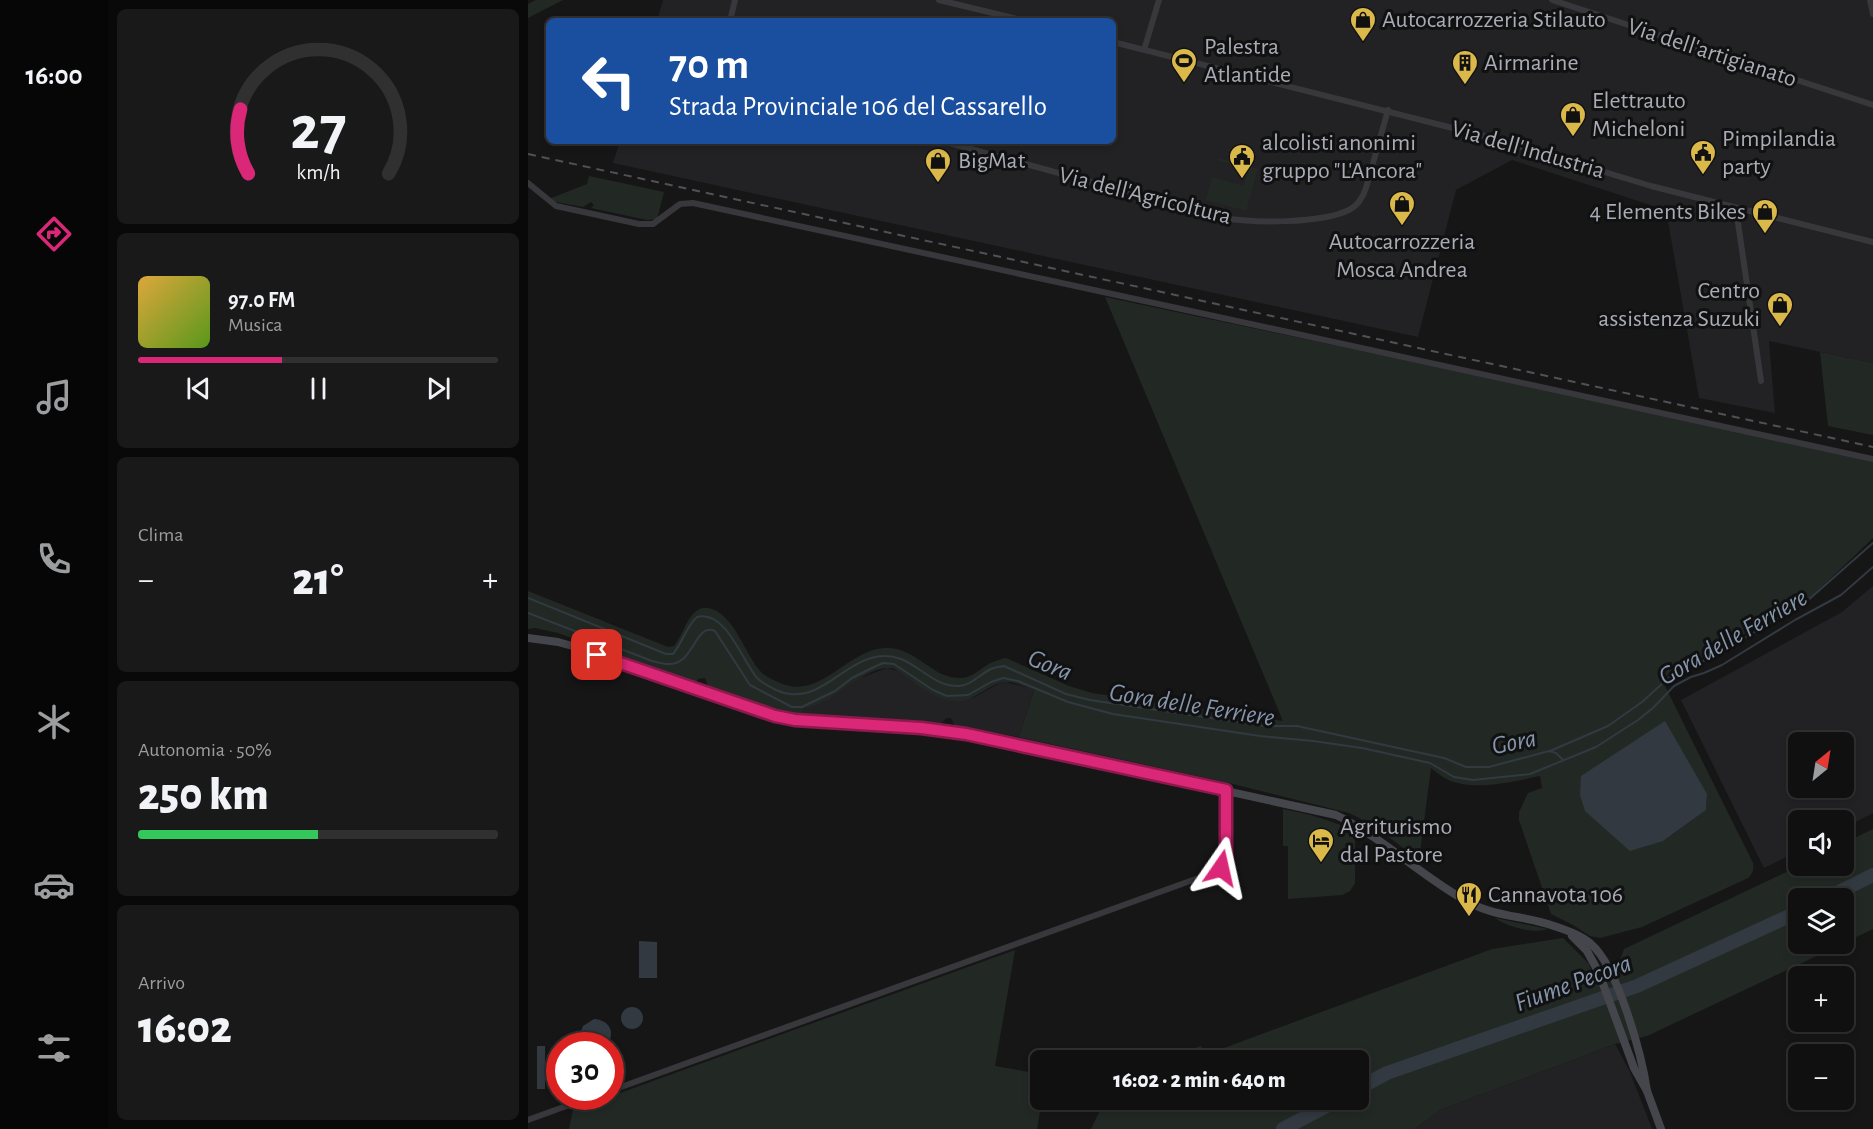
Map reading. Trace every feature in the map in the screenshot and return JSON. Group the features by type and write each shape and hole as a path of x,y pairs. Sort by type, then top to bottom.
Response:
{"street":[{"path":"731,18 735,0"},
{"path":"1144,50 1159,0"},
{"name":"Via dell'artigianato","path":"1552,0 1873,105"},
{"path":"944,1 1014,18"},
{"path":"1872,3 1873,14"},
{"name":"Via dell'Industria","path":"1116,43 1388,110 1492,138 1651,186 1873,242"},
{"name":"Via dell'Agricoltura","path":"953,144 1223,218 1268,222 1318,218 1353,208 1361,199 1366,188 1388,110"},
{"path":"528,183 556,206 639,224 653,224 680,204 693,203 1873,459"},
{"path":"1736,209 1761,381"},
{"path":"528,638 576,647 775,716 795,720 921,728 960,733 1336,815 1359,827 1471,903 1504,916 1540,922 1568,931 1590,943 1599,951 1610,968 1628,1020 1643,1065 1647,1092"},
{"path":"624,1085 1215,872 1226,859 1226,790"},
{"path":"1568,931 1587,951 1599,973 1634,1068 1647,1092 1661,1129"},
{"path":"528,1120 556,1110"}],"shaded area":[{"path":"536,0 563,0 528,18 528,4"},
{"path":"663,0 1873,0 1873,363 1769,341 1775,413 1699,398 1666,210 1512,160 1456,190 1418,337 613,163 619,144 1116,144 1116,18 658,18"},
{"path":"1218,158 1258,169 1246,211 1206,200 1212,177 1244,186 1249,169 1217,160"},
{"path":"589,176 664,192 657,219 647,220 591,208 594,205 591,202 583,207 549,199 587,184"},
{"path":"1105,297 1873,459 1873,538 1809,599 1755,627 1711,654 1670,673 1662,680 1753,863 1752,873 1748,878 1642,927 1600,938 1590,936 1551,914 1519,820 1519,812 1528,793 1542,788 1540,776 1495,784 1472,785 1448,780 1431,768 1419,860 1373,825 1349,813 1225,782 1019,737 1034,690 1017,684 1001,683 972,698 952,701 931,694 894,669 882,668 865,675 822,702 803,709 802,715 758,706 709,689 705,678 698,679 695,684 558,633 535,628 528,629 528,591 668,647 674,646 678,641 696,611 708,608 717,611 732,626 762,673 792,686 805,686 817,682 864,653 890,648 901,650 950,677 970,676 989,664 1006,658 1069,686 1092,693 1283,721","holes":["1707,794 1706,810 1663,841"]},
{"path":"1820,352 1873,363 1873,435 1828,426"},
{"path":"1873,586 1873,813 1854,823 1854,810 1788,810 1788,856 1764,868 1681,700 1842,612"},
{"path":"887,668 898,671 933,695 973,698 1005,682 1034,689 1019,737 955,726 951,718 946,718 942,723 802,715 803,709 823,702 857,679"},
{"path":"1665,721 1707,794 1706,810 1663,841 1630,851 1585,811 1580,795 1581,776"},
{"name":"Agriturismo dal Pastore","path":"1283,809 1320,818 1355,832 1355,883 1350,891 1342,895 1288,899 1288,846 1283,846"},
{"path":"1873,829 1873,929 1854,938 1854,888 1788,888 1788,954 1821,954 1795,966 1788,966 1788,969 1647,1036 1615,1044 1442,1109 1415,1129 1091,1129 1100,1110 1369,1110 1369,1050 1219,1050 1492,949 1563,938 1589,964 1594,977 1621,958 1624,949 1788,871 1788,876 1854,876 1854,838"},
{"path":"1495,918 1548,929 1536,931 1521,929"},
{"path":"639,941 657,942 657,978 639,978"},
{"path":"1015,950 995,1066 1030,1072 1030,1110 1040,1110 1037,1129 569,1129 573,1110 624,1110 624,1092"},
{"path":"632,1007 640,1010 643,1018 640,1026 632,1029 624,1026 621,1018 624,1010"},
{"path":"594,1019 599,1020 607,1024 611,1032 582,1032 583,1026"},
{"path":"1615,1044 1630,1072 1652,1129 1415,1129 1442,1109"},
{"path":"537,1046 545,1046 545,1089 537,1089"},
{"path":"1201,1046 1203,1050 1190,1050"}],"waterway":[{"path":"1550,751 1608,726 1642,702 1674,673 1710,658 1806,602 1873,543"},
{"name":"Gora delle Ferriere","path":"528,613 665,664 676,663 689,652 703,633 708,630 715,631 750,685 792,707 802,707 883,663 894,664 933,690 947,696 968,695 1003,678 1018,681 1068,702 1113,714 1260,736 1362,748 1430,763 1454,777 1473,780 1530,774 1596,747 1638,720 1674,686 1722,665 1841,595 1873,567"},
{"name":"Gora","path":"528,598 666,654 673,654 697,617 707,617 725,628 757,678 776,690 790,694 803,694 815,690 862,661 888,656 899,658 947,685 964,685 991,669 1004,666 1066,694 1090,700 1265,726 1297,726 1444,758 1466,767 1489,767 1549,751 1556,753 1563,760"},
{"name":"Fiume Pecora","path":"1847,888 1873,875"},
{"name":"Fiume Pecora","path":"1369,1083 1387,1073 1637,986 1788,917"},
{"name":"Fiume Pecora","path":"1283,1129 1319,1110"}],"railway":[{"path":"528,154 1873,447"}],"place":[{"name":"Autocarrozzeria Stilauto","path":"1363,43"},
{"name":"Palestra Atlantide","path":"1184,84"},
{"name":"Airmarine","path":"1465,86"},
{"name":"Elettrauto Micheloni","path":"1573,138"},
{"name":"Pimpilandia party","path":"1703,176"},
{"name":"alcolisti anonimi gruppo \"L'Ancora\"","path":"1242,180"},
{"name":"BigMat","path":"938,184"},
{"name":"Autocarrozzeria Mosca Andrea","path":"1402,227"},
{"name":"4 Elements Bikes","path":"1765,235"},
{"name":"Centro assistenza Suzuki","path":"1780,328"},
{"name":"Agriturismo dal Pastore","path":"1321,864"},
{"name":"Cannavota 106","path":"1469,918"}],"route":[{"path":"597,655 775,716 795,720 943,730 1226,790 1226,859 1221,868"}]}
